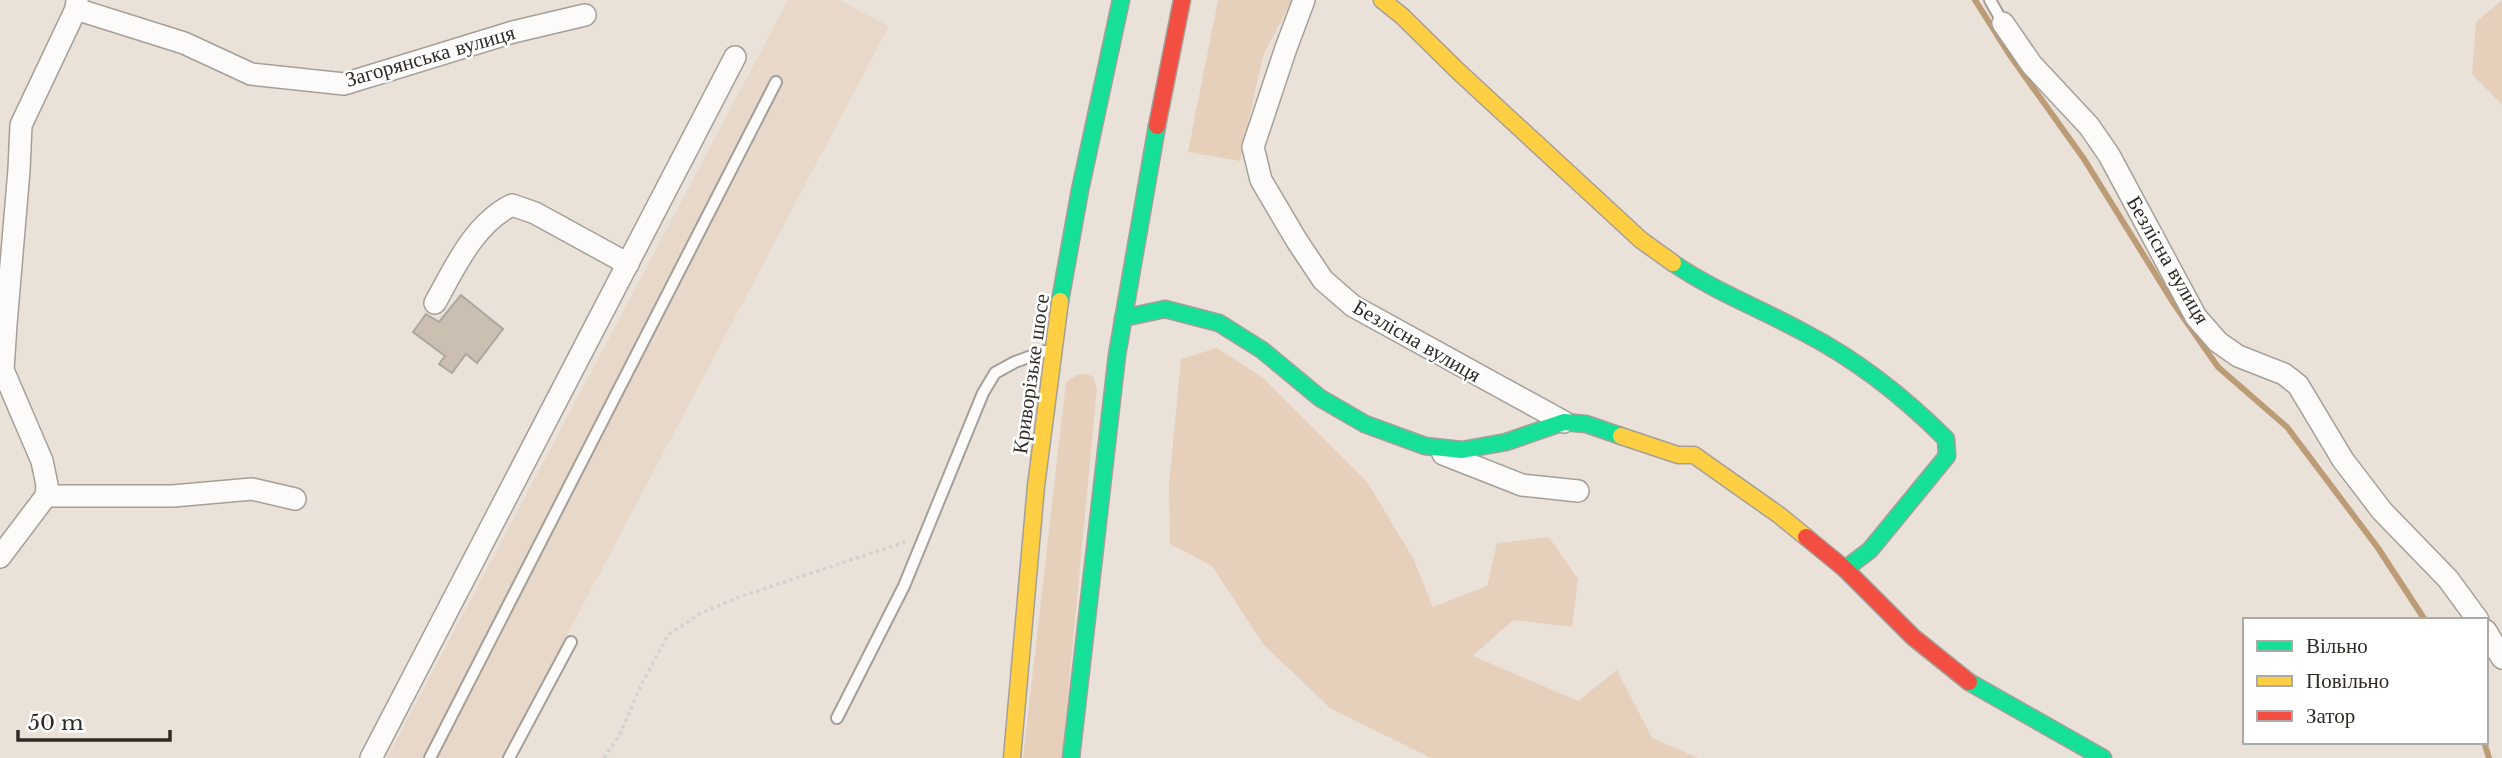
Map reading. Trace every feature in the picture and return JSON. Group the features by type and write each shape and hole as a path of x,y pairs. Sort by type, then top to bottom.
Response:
{"main road":[{"name":"Криворізьке шосе","path":"1012,758 1024,591 1054,348 1075,218 1121,0"},
{"path":"1071,758 1123,318 1182,0"},
{"path":"1382,0 1641,240 1697,279 1808,334 1862,368 1926,419 1946,439 1947,456 1870,550 1844,569"},
{"name":"Безлісна вулиця","path":"1123,318 1166,309 1219,323 1262,350 1320,398 1365,424 1425,446 1462,450 1506,442 1564,422 1586,424 1678,455 1695,455 1779,515 1844,569 1913,637 1965,680 2103,758"}],"street":[{"name":"Безлісна вулиця","path":"1304,0 1253,147 1261,180 1297,242 1323,280 1353,306 1564,422"},
{"name":"Загорянська вулиця","path":"46,496 47,485 42,461 4,370 10,123 76,4 184,43 251,74 344,84 513,32 585,15"},
{"name":"Безлісна вулиця","path":"2003,23 2032,65 2089,126 2109,155 2196,317 2218,342 2238,356 2284,374 2298,385 2343,460 2382,511 2448,579 2477,618"},
{"path":"371,758 736,57"},
{"path":"436,303 456,265 485,223 512,205 536,213 628,264"},
{"path":"1425,446 1522,485 1578,491"},
{"path":"0,557 46,496 173,496 252,489 295,499"},
{"path":"2488,634 2502,659"}],"lane":[{"name":"Безлісна вулиця","path":"1990,0 2003,23"},
{"path":"430,758 776,82"},
{"path":"837,718 904,586 983,393 995,373 1015,362 1054,348"},
{"path":"509,758 571,642"}],"path":[{"path":"604,758 620,734 641,685 668,635 701,613 739,597 910,540 932,518"}],"shaded area":[{"path":"788,0 839,0 889,26 502,758 387,758"},
{"path":"1218,0 1292,0 1263,56 1240,161 1188,152"},
{"path":"2502,0 2502,105 2472,74 2476,22"},
{"path":"1217,348 1263,378 1368,483 1414,560 1433,607 1487,586 1497,543 1549,537 1578,579 1572,627 1513,620 1473,656 1578,701 1617,670 1652,738 1698,758 1431,758 1330,708 1263,644 1212,566 1170,544 1169,485 1181,359"},
{"path":"1087,374 1093,377 1097,388 1062,758 1023,758 1066,382 1077,375"}],"building":[{"path":"461,295 503,329 477,363 466,354 452,373 439,364 445,356 413,332 426,314 439,322"}],"waterway":[{"path":"1975,0 2009,54 2084,159 2174,304 2218,367 2287,427 2378,548 2424,618"},
{"path":"2485,744 2489,758"}],"traffic: fast":[{"path":"1060,301 1080,190 1121,0"},
{"path":"1071,758 1117,355 1157,126"},
{"path":"1673,263 1843,355 1897,395 1946,439 1947,456 1870,550 1845,569"},
{"path":"1123,318 1165,309 1219,323 1262,350 1320,398 1365,424 1425,446 1462,450 1506,442 1564,422 1586,424 1621,436"},
{"path":"1969,682 2103,758"}],"traffic: slow":[{"path":"1382,0 1641,240 1673,263"},
{"path":"1012,758 1036,486 1060,301"},
{"path":"1621,436 1678,455 1694,455 1806,537"}],"traffic: jam":[{"path":"1157,126 1182,0"},
{"path":"1806,537 1845,569 1913,637 1969,682"}]}
